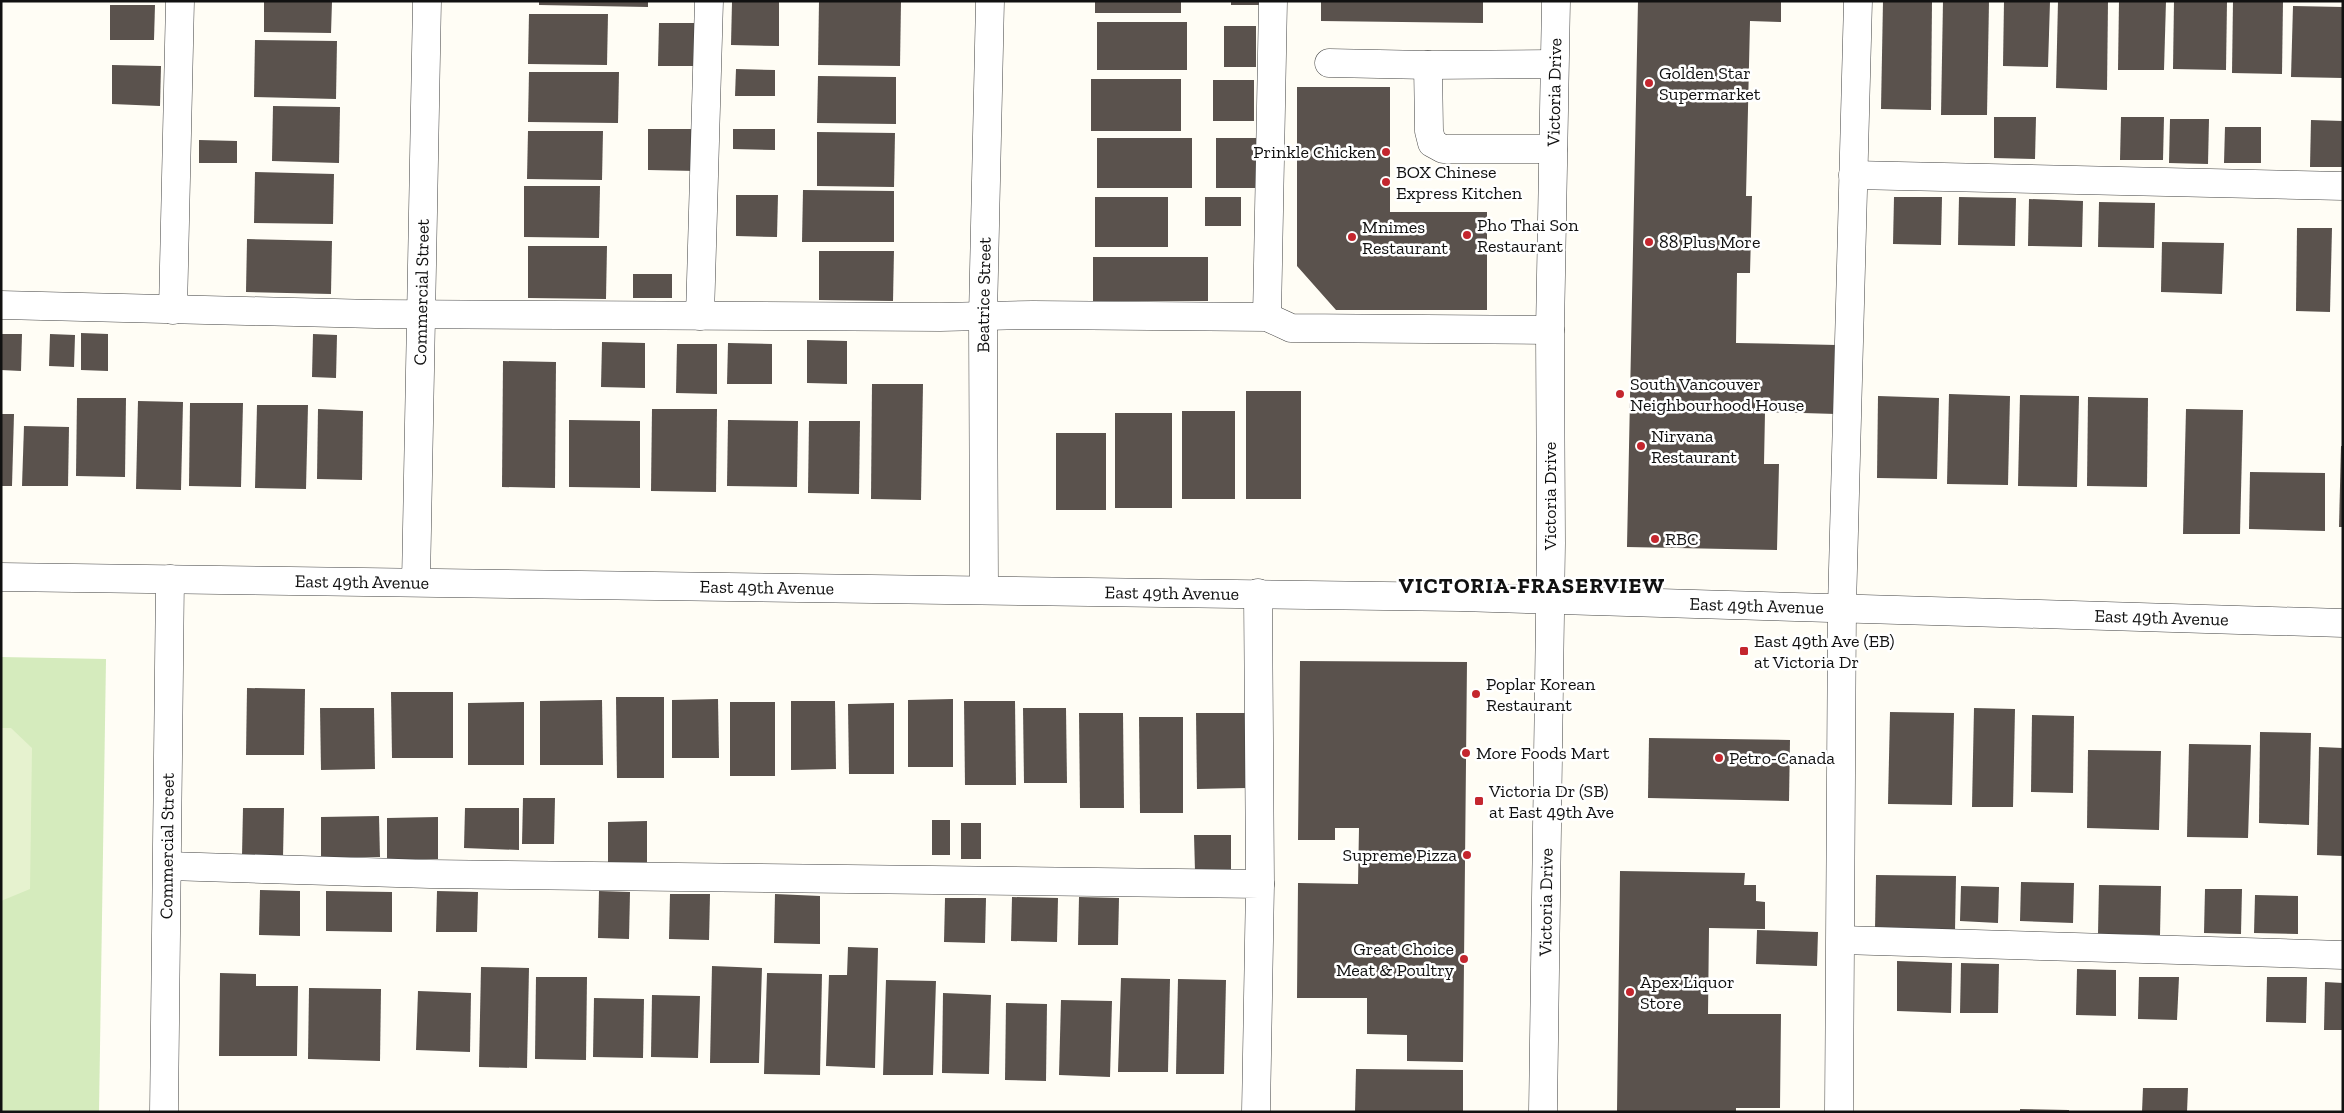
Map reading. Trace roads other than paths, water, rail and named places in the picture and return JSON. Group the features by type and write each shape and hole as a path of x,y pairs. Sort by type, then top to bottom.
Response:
{"street":[{"path":"173,310 180,1"},
{"name":"Commercial Street","path":"416,582 427,1"},
{"path":"700,316 709,1"},
{"name":"Beatrice Street","path":"984,590 983,316 990,1"},
{"path":"1267,317 1273,1"},
{"name":"Victoria Drive","path":"1543,1112 1550,330 1556,1"},
{"path":"1839,1112 1842,607 1858,1"},
{"path":"1329,63 1428,65 1554,64"},
{"path":"1428,65 1429,131 1432,144 1443,149 1553,149"},
{"path":"1853,175 2343,186"},
{"path":"1,305 421,314 1267,317 1291,328 1550,330"},
{"name":"East 49th Avenue","path":"1,577 1258,593 1842,607 2343,623"},
{"name":"Commercial Street","path":"164,1112 170,579"},
{"path":"1256,1112 1260,884 1258,593"},
{"path":"168,866 450,874 1260,884"},
{"path":"1841,940 2343,955"}],"place":[{"name":"Golden Star Supermarket","path":"1649,83"},
{"name":"Prinkle Chicken","path":"1386,152"},
{"name":"BOX Chinese Express Kitchen","path":"1386,182"},
{"name":"Pho Thai Son Restaurant","path":"1467,235"},
{"name":"Mnimes Restaurant","path":"1352,237"},
{"name":"88 Plus More","path":"1649,242"},
{"name":"South Vancouver Neighbourhood House","path":"1620,394"},
{"name":"Nirvana Restaurant","path":"1641,446"},
{"name":"RBC","path":"1655,539"},
{"name":"East 49th Ave (EB) at Victoria Dr","path":"1744,651"},
{"name":"Poplar Korean Restaurant","path":"1476,694"},
{"name":"More Foods Mart","path":"1466,753"},
{"name":"Petro-Canada","path":"1719,758"},
{"name":"Victoria Dr (SB) at East 49th Ave","path":"1479,801"},
{"name":"Supreme Pizza","path":"1467,855"},
{"name":"Great Choice Meat & Poultry","path":"1464,959"},
{"name":"Apex Liquor Store","path":"1630,992"}],"district":[{"name":"VICTORIA-FRASERVIEW","path":"1532,585"}]}
